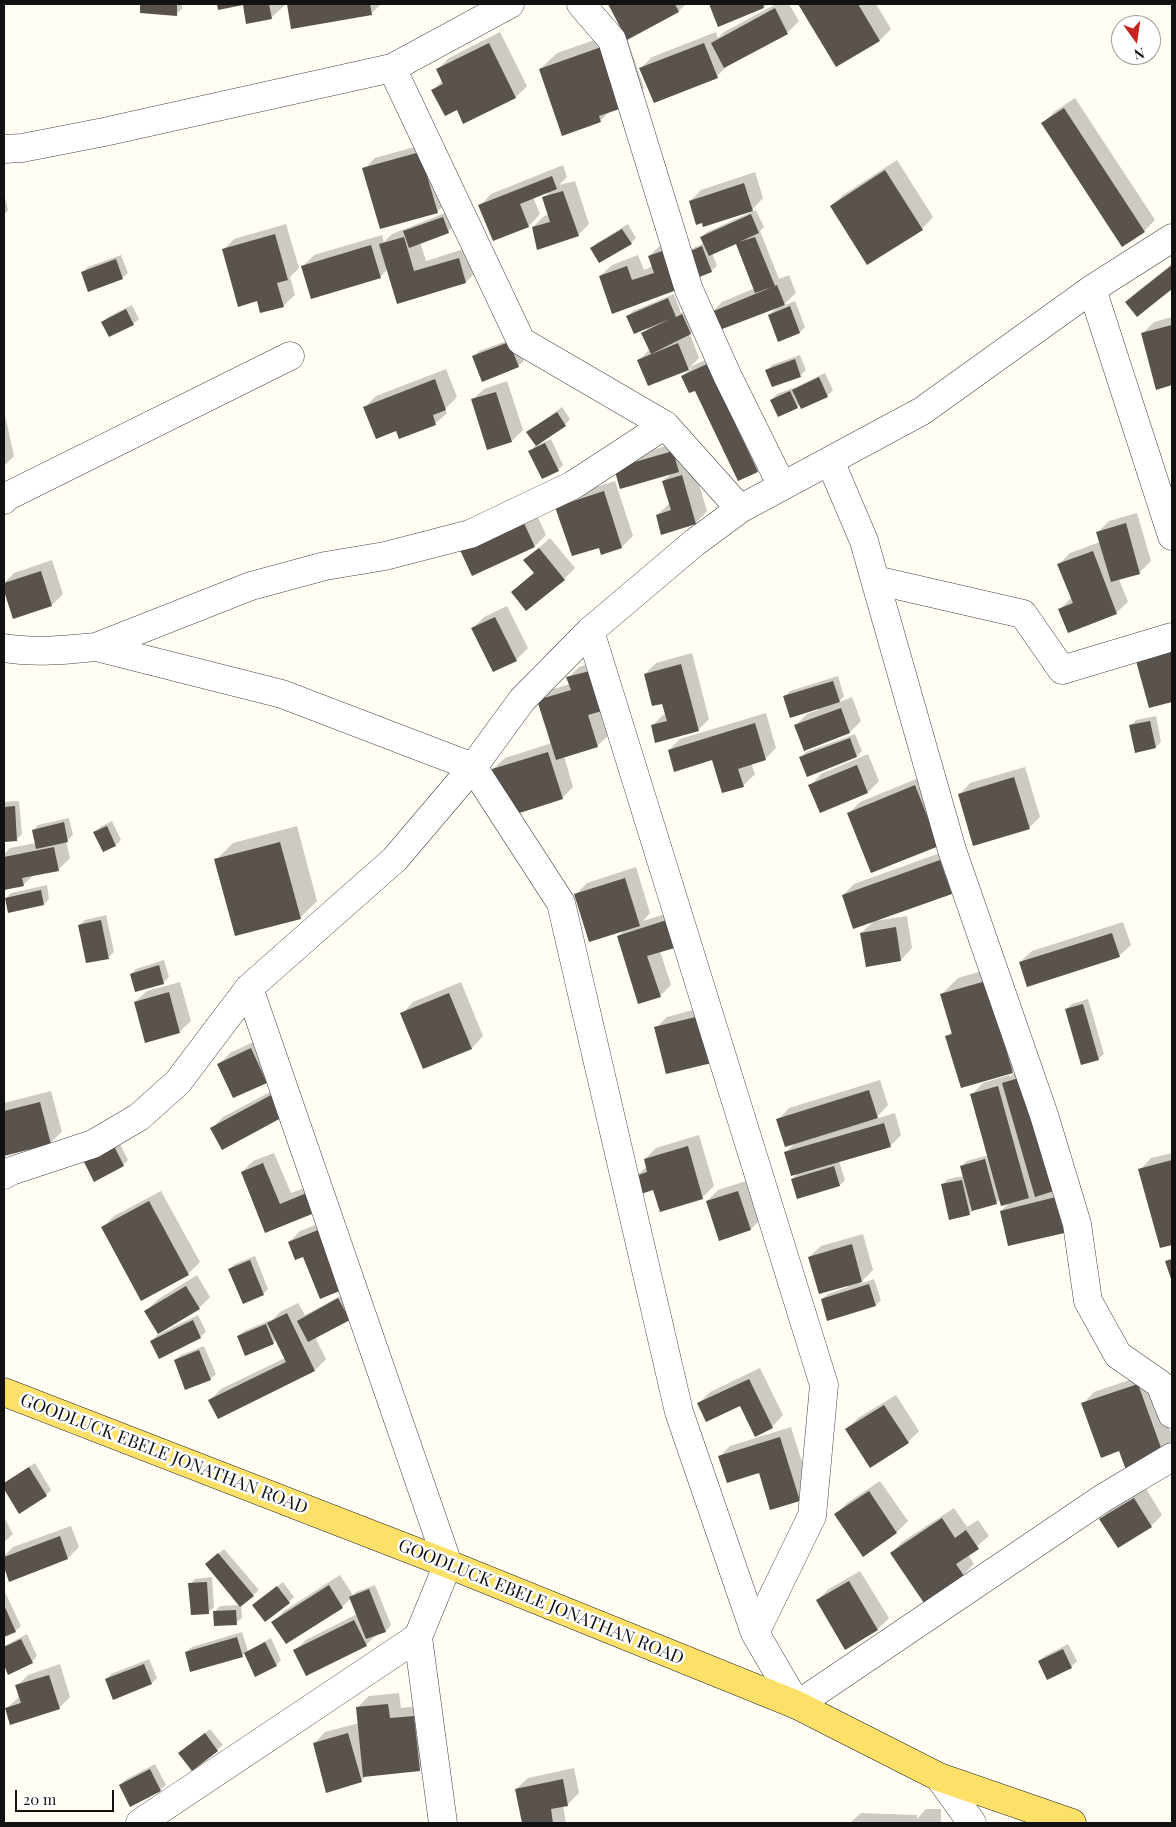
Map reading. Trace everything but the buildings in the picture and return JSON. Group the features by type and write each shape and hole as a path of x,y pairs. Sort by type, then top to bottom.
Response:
{"main road":[{"name":"GOODLUCK EBELE JONATHAN ROAD","path":"4,1392 448,1564 798,1705 939,1777 1072,1823"}],"street":[{"path":"4,149 22,148 104,132 392,68 510,4"},
{"path":"581,4 612,40 689,290 727,375 782,486"},
{"path":"392,68 521,341 665,425 740,508"},
{"path":"4,1175 10,1171 93,1144 139,1117 178,1082 249,988 395,859 473,767 522,700 590,631 694,543 740,508 830,462 922,411 1092,289 1172,238"},
{"path":"1092,289 1172,536"},
{"path":"4,500 6,497 290,356"},
{"path":"4,648 17,650 71,650 96,647 251,586 325,566 386,556 470,534 574,486 665,425"},
{"path":"830,462 864,542 952,850 1044,1115 1077,1224 1088,1301 1118,1355 1160,1384 1172,1414"},
{"path":"875,580 1023,614 1062,670 1172,638"},
{"path":"590,631 824,1385 812,1516 754,1633"},
{"path":"96,647 282,694 473,767 561,903 679,1412 754,1633 798,1705 1102,1498 1172,1457"},
{"path":"249,988 448,1564 418,1637 443,1823"},
{"path":"140,1823 418,1637"},
{"path":"939,1777 972,1823"}]}
